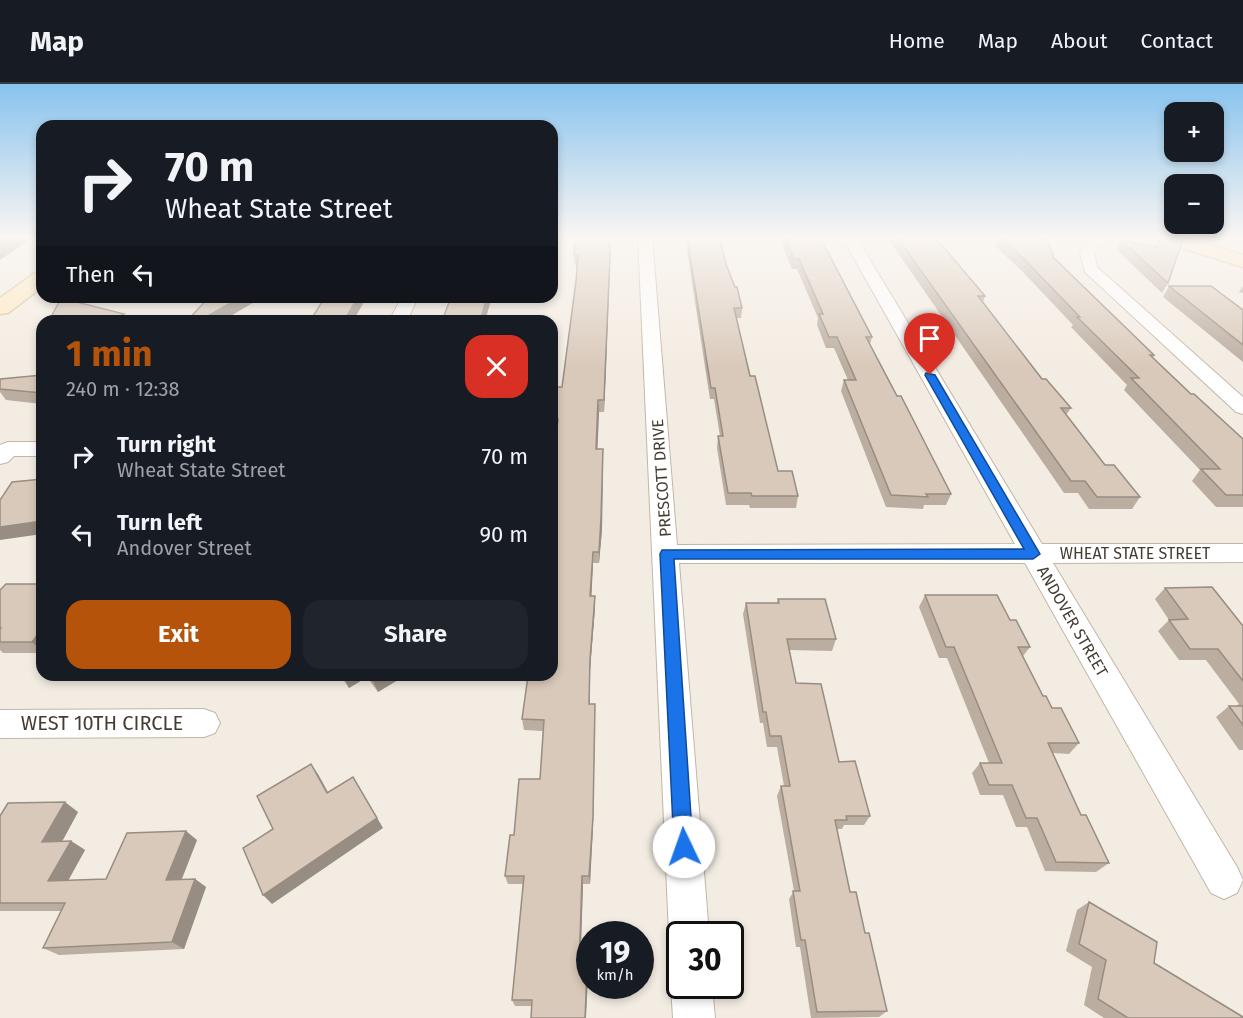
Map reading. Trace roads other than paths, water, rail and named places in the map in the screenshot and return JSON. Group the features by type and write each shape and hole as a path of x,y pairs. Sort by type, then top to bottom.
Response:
{"street":[{"path":"0,308 36,281"},
{"name":"PRESCOTT DRIVE","path":"648,281 688,921"},
{"name":"ANDOVER STREET","path":"874,281 1224,880"},
{"path":"1103,281 1243,408"},
{"path":"4,453 36,450"},
{"name":"WHEAT STATE STREET","path":"666,554 1243,553"},
{"name":"WEST 10TH CIRCLE","path":"0,724 204,723"},
{"path":"693,999 694,1018"}]}
